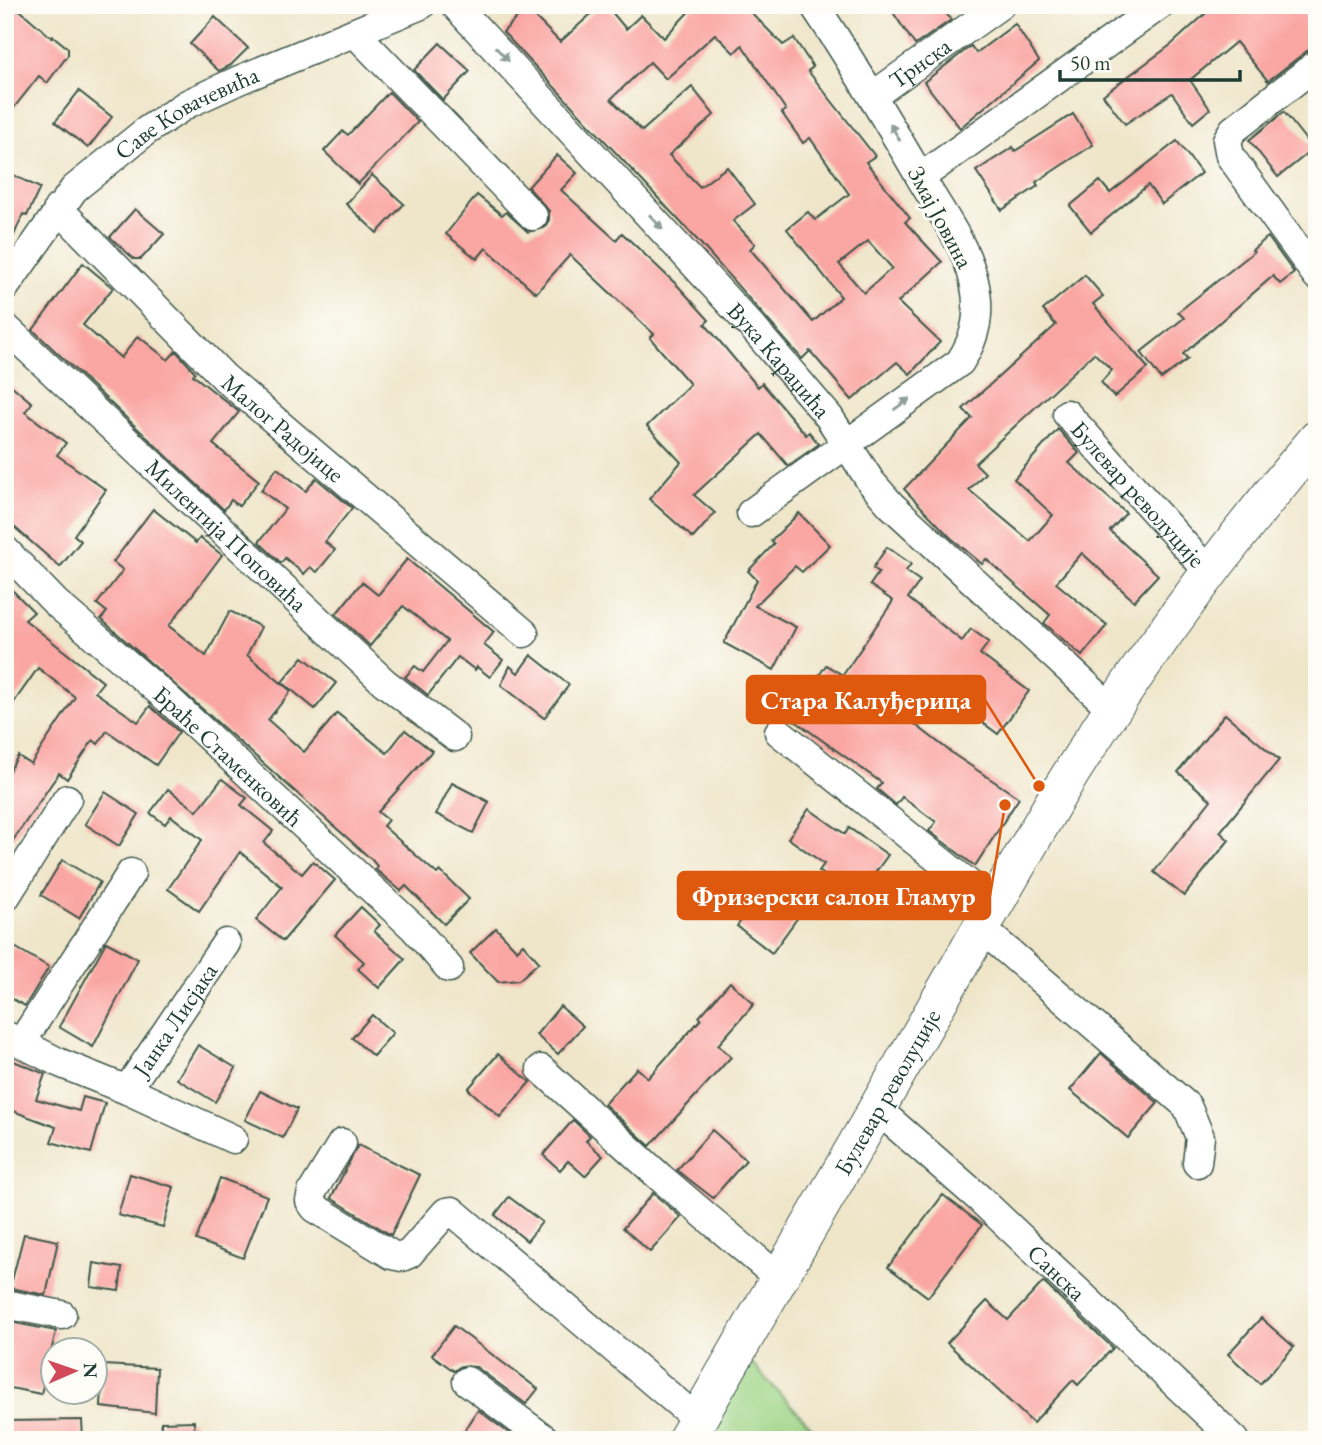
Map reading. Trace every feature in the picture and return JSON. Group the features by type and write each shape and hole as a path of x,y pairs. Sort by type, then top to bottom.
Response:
{"main road":[{"name":"Булевар револуције","path":"692,1430 1111,708 1209,572 1317,439"}],"street":[{"name":"Саве Ковачевића","path":"5,287 58,208 74,189 118,151 187,104 421,5"},
{"name":"Вука Караџића","path":"454,5 754,329 829,417 871,482 891,505 1111,708"},
{"name":"Трнска","path":"874,95 1000,5"},
{"path":"921,177 1160,5"},
{"name":"Змај Јовина","path":"751,513 960,362 974,341 977,312 974,280 953,232 826,10"},
{"path":"355,33 533,216"},
{"path":"1317,64 1233,130 1227,140 1230,156 1317,276"},
{"name":"Малог Радојице","path":"58,208 225,378 524,632"},
{"name":"Милентија Поповића","path":"5,327 384,682 454,737"},
{"name":"Булевар револуције","path":"1067,414 1209,572"},
{"name":"Браће Стаменковић","path":"5,550 56,603 168,699 414,928 449,968"},
{"path":"779,732 988,916 1187,1106 1200,1137 1197,1163"},
{"path":"5,898 67,799"},
{"path":"13,1039 131,873"},
{"name":"Јанка Лисјака","path":"13,1039 127,1090 226,943"},
{"path":"541,1069 661,1178 780,1279"},
{"path":"127,1090 233,1139"},
{"name":"Санска","path":"877,1109 980,1199 1235,1440"},
{"path":"342,1143 312,1192 310,1201 315,1208 392,1255 402,1257 409,1254 446,1212 452,1211 692,1430"},
{"path":"5,1304 62,1315"},
{"path":"467,1381 546,1440"}],"green space":[{"path":"739,1350 824,1440 687,1440"}],"building":[{"path":"5,5 14,5 52,38 53,36 68,48 68,55 47,83 39,76 5,119"},
{"path":"601,5 606,5 626,29 641,15 664,38 695,5 744,5 783,45 794,38 813,67 808,71 875,156 866,162 910,218 905,222 942,262 898,302 940,342 910,374 897,362 852,400 810,351 802,359 701,244 503,32 526,8 560,42","holes":["715,34 734,53 742,45 786,110 782,113 803,143 810,138 849,194 815,220 808,212 787,229 841,297 813,322 750,249 755,244 733,221 755,204 727,167 700,187 669,155 714,115 692,87 642,131 611,99 650,62 666,79","868,241 892,268 864,293 839,264"]},
{"path":"888,5 940,5 951,20 915,45"},
{"path":"1215,5 1317,5 1317,48 1307,51 1268,81 1236,42 1190,80 1210,109 1193,123 1172,93 1125,124 1103,95 1172,44"},
{"path":"215,17 248,48 231,65 219,71 190,44"},
{"path":"1015,24 1039,61 960,128 924,82 971,46 976,53"},
{"path":"440,43 470,71 443,100 414,70"},
{"path":"79,91 112,117 88,148 55,122"},
{"path":"389,92 418,122 358,184 324,151 343,131 348,135"},
{"path":"1284,112 1313,149 1278,177 1249,140"},
{"path":"1073,114 1093,145 1036,182 1038,186 1002,210 976,171 1013,147 1015,151"},
{"path":"1177,141 1201,173 1162,204 1148,185 1091,232 1070,206 1100,181 1110,193"},
{"path":"557,155 577,173 561,190 616,240 622,233 678,286 709,320 705,324 758,387 762,383 806,435 809,432 819,444 788,466 761,434 694,495 715,513 693,538 649,499 681,462 647,426 690,384 650,338 654,334 570,255 536,293 486,248 477,259 446,234 477,195 502,215 506,212 528,232 544,228 549,220 549,211 528,187"},
{"path":"5,171 40,188 27,216 23,214 5,256"},
{"path":"372,175 404,204 377,233 346,204"},
{"path":"135,209 164,234 141,259 134,259 110,237"},
{"path":"1268,237 1294,273 1280,284 1273,276 1183,354 1188,359 1161,379 1141,352 1184,318 1178,312 1254,252 1252,250"},
{"path":"83,263 113,288 83,325 121,358 138,336 168,360 176,351 195,372 193,375 239,412 213,444 259,481 239,506 231,500 224,510 33,330"},
{"path":"1085,275 1103,296 1093,304 1148,368 1114,397 1101,382 1112,370 1094,353 975,463 985,473 969,490 1030,541 1053,515 1014,479 1058,429 1079,453 1069,463 1126,513 1110,531 1158,575 1134,601 1082,553 1056,583 1107,625 1082,656 1044,623 1050,615 986,559 982,564 950,537 904,489 972,418 963,409 1056,325 1043,310"},
{"path":"5,380 32,403 25,412 66,443 57,455 106,490 74,535 81,541 60,567 5,519"},
{"path":"277,468 306,491 316,478 352,508 325,542 335,550 317,572 310,567 304,574 285,558 281,563 259,542 285,509 261,490"},
{"path":"153,509 196,543 200,538 222,555 169,626 206,656 230,611 261,627 247,655 291,691 268,720 304,752 337,713 387,753 405,730 432,751 378,812 388,820 383,826 437,874 440,871 469,899 444,924 406,886 401,891 375,869 377,866 371,859 101,619 107,612 97,604 123,570 113,562"},
{"path":"799,513 830,545 802,572 795,566 755,606 796,627 774,670 724,643 757,580 748,571 774,544 771,541"},
{"path":"887,547 911,564 906,571 920,581 908,598 962,641 971,629 989,642 980,654 1029,691 998,734 936,688 912,722 956,756 1019,798 975,866 929,831 936,822 902,797 896,805 877,789 882,783 791,718 826,665 843,675 893,601 870,585 879,572 873,568"},
{"path":"407,559 494,632 484,645 503,660 490,677 458,657 428,695 405,677 415,666 423,672 447,641 403,606 370,646 336,614 362,582 378,595"},
{"path":"5,583 34,612 25,620 103,682 95,692 138,722 150,706 179,732 156,765 107,731 98,744 93,740 67,779 59,773 5,852 5,778 18,756 31,764 75,697 38,668 5,715"},
{"path":"531,655 569,685 544,718 501,685 510,666 518,673"},
{"path":"303,657 336,683 315,709 282,682"},
{"path":"1225,714 1279,760 1220,832 1229,840 1184,896 1154,872 1211,800 1178,772"},
{"path":"222,779 247,798 241,805 273,831 264,843 302,874 313,861 335,880 283,941 256,920 282,887 240,852 199,911 168,889 202,840 171,816 165,824 150,813 168,789 197,811"},
{"path":"452,783 489,802 473,833 436,814"},
{"path":"105,792 139,814 119,846 85,824"},
{"path":"809,809 845,834 849,828 888,855 864,888 851,878 844,889 819,871 824,864 788,838"},
{"path":"62,860 100,882 79,918 41,895"},
{"path":"767,886 801,913 772,953 737,926"},
{"path":"361,907 380,925 374,931 405,959 379,988 358,969 364,962 335,935"},
{"path":"496,928 517,950 523,944 539,962 519,980 498,982 470,953"},
{"path":"106,942 138,959 93,1047 59,1027"},
{"path":"13,946 49,967 25,1006 5,995 5,960"},
{"path":"730,982 754,1004 718,1045 731,1057 650,1146 604,1104 637,1068 648,1078"},
{"path":"560,1006 583,1026 558,1054 536,1035"},
{"path":"372,1015 393,1033 373,1056 352,1038"},
{"path":"198,1045 236,1068 215,1102 177,1079"},
{"path":"1101,1053 1158,1103 1128,1138 1070,1090"},
{"path":"498,1054 530,1082 500,1117 468,1089"},
{"path":"9,1059 45,1074 36,1099 79,1111 83,1097 105,1103 91,1153 51,1142 56,1127 5,1108 5,1069"},
{"path":"260,1091 297,1109 283,1138 245,1120"},
{"path":"573,1120 590,1136 586,1141 603,1156 585,1176 568,1161 560,1170 543,1155"},
{"path":"712,1130 746,1160 713,1198 677,1170"},
{"path":"358,1145 420,1175 391,1235 331,1198"},
{"path":"130,1174 174,1187 163,1227 118,1215"},
{"path":"220,1178 267,1196 243,1258 196,1240"},
{"path":"653,1193 681,1217 650,1252 623,1228"},
{"path":"943,1195 982,1225 928,1297 888,1267"},
{"path":"509,1197 542,1222 527,1241 495,1215"},
{"path":"24,1234 58,1241 46,1295 10,1288"},
{"path":"94,1263 122,1268 119,1291 91,1287"},
{"path":"1043,1282 1113,1348 1078,1385 1073,1380 1033,1423 947,1343 987,1301 1008,1320"},
{"path":"1261,1318 1294,1347 1260,1384 1228,1354"},
{"path":"5,1321 56,1331 55,1336 38,1336 38,1393 5,1387"},
{"path":"454,1326 538,1389 526,1404 476,1367 461,1366 454,1371 432,1355"},
{"path":"108,1365 157,1368 155,1413 101,1407 108,1406"},
{"path":"478,1410 518,1440 459,1440"},
{"path":"82,1420 83,1440 5,1440 5,1421"},
{"path":"194,1421 195,1440 161,1440 161,1422"}],"place":[{"name":"Стара Калуђерица","path":"1039,786"},
{"name":"Фризерски салон Гламур","path":"1005,805"}]}
